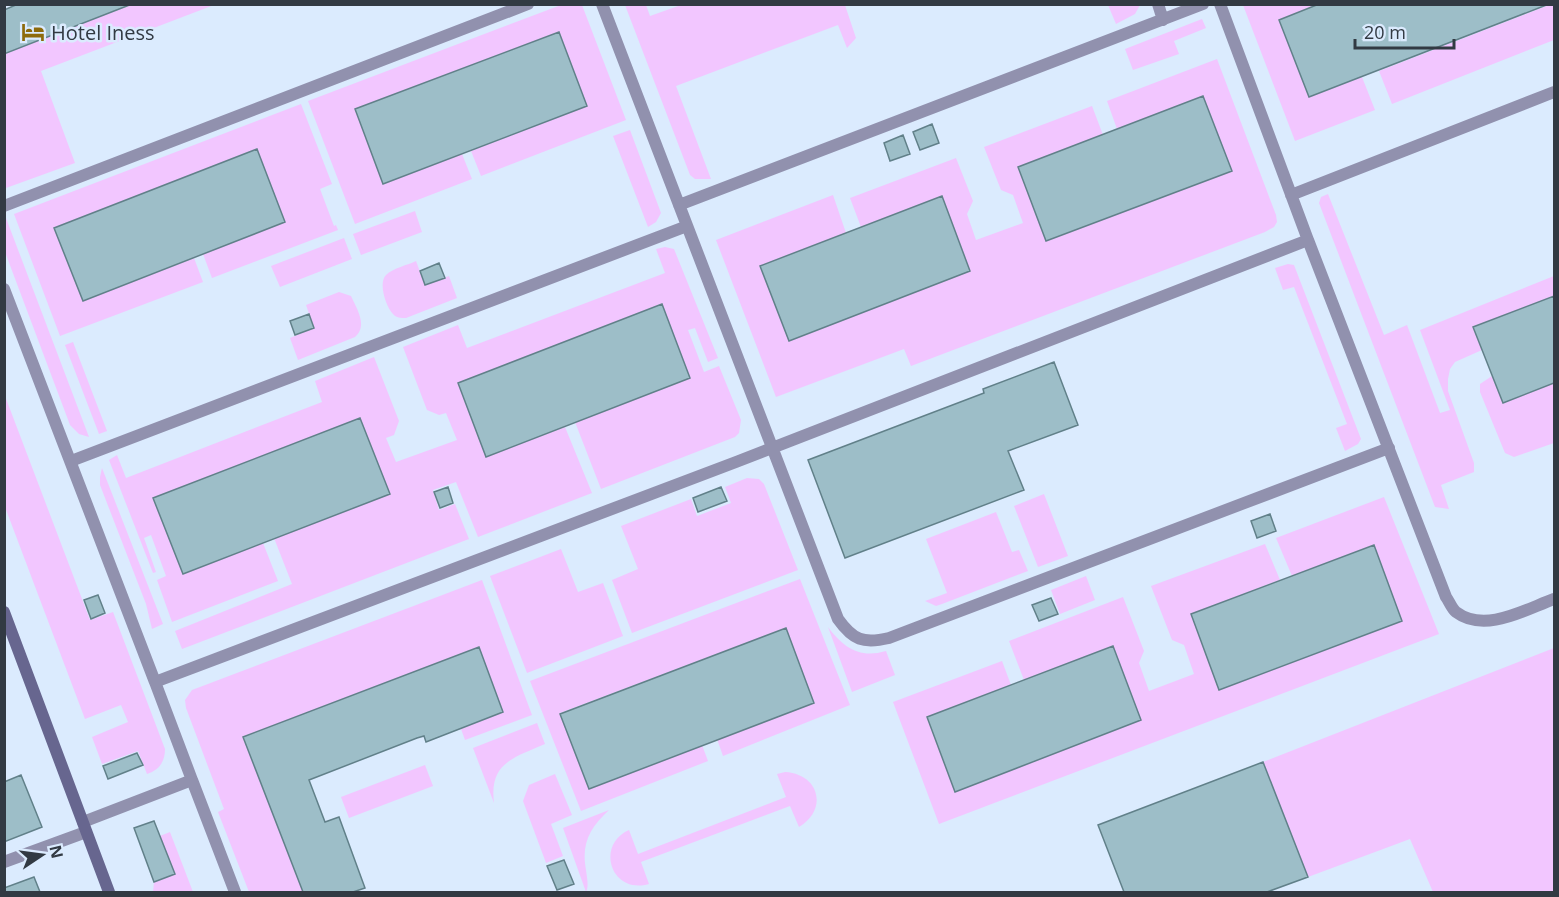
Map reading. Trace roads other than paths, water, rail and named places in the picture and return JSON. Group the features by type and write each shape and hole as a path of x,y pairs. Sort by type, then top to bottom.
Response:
{"street":[{"path":"4,612 109,892"}],"lane":[{"path":"4,206 528,4"},
{"path":"602,4 838,619 848,633 861,640 876,641 899,634 1389,448"},
{"path":"1158,4 1163,20"},
{"path":"678,205 1203,4"},
{"path":"1220,4 1308,240 1446,597 1456,612 1476,621 1493,621 1554,599"},
{"path":"1291,195 1554,92"},
{"path":"71,461 687,226"},
{"path":"155,682 772,448 1308,240"},
{"path":"4,289 235,892"},
{"path":"4,862 192,780"}],"place":[{"name":"Hotel Iness","path":"33,32"}]}
